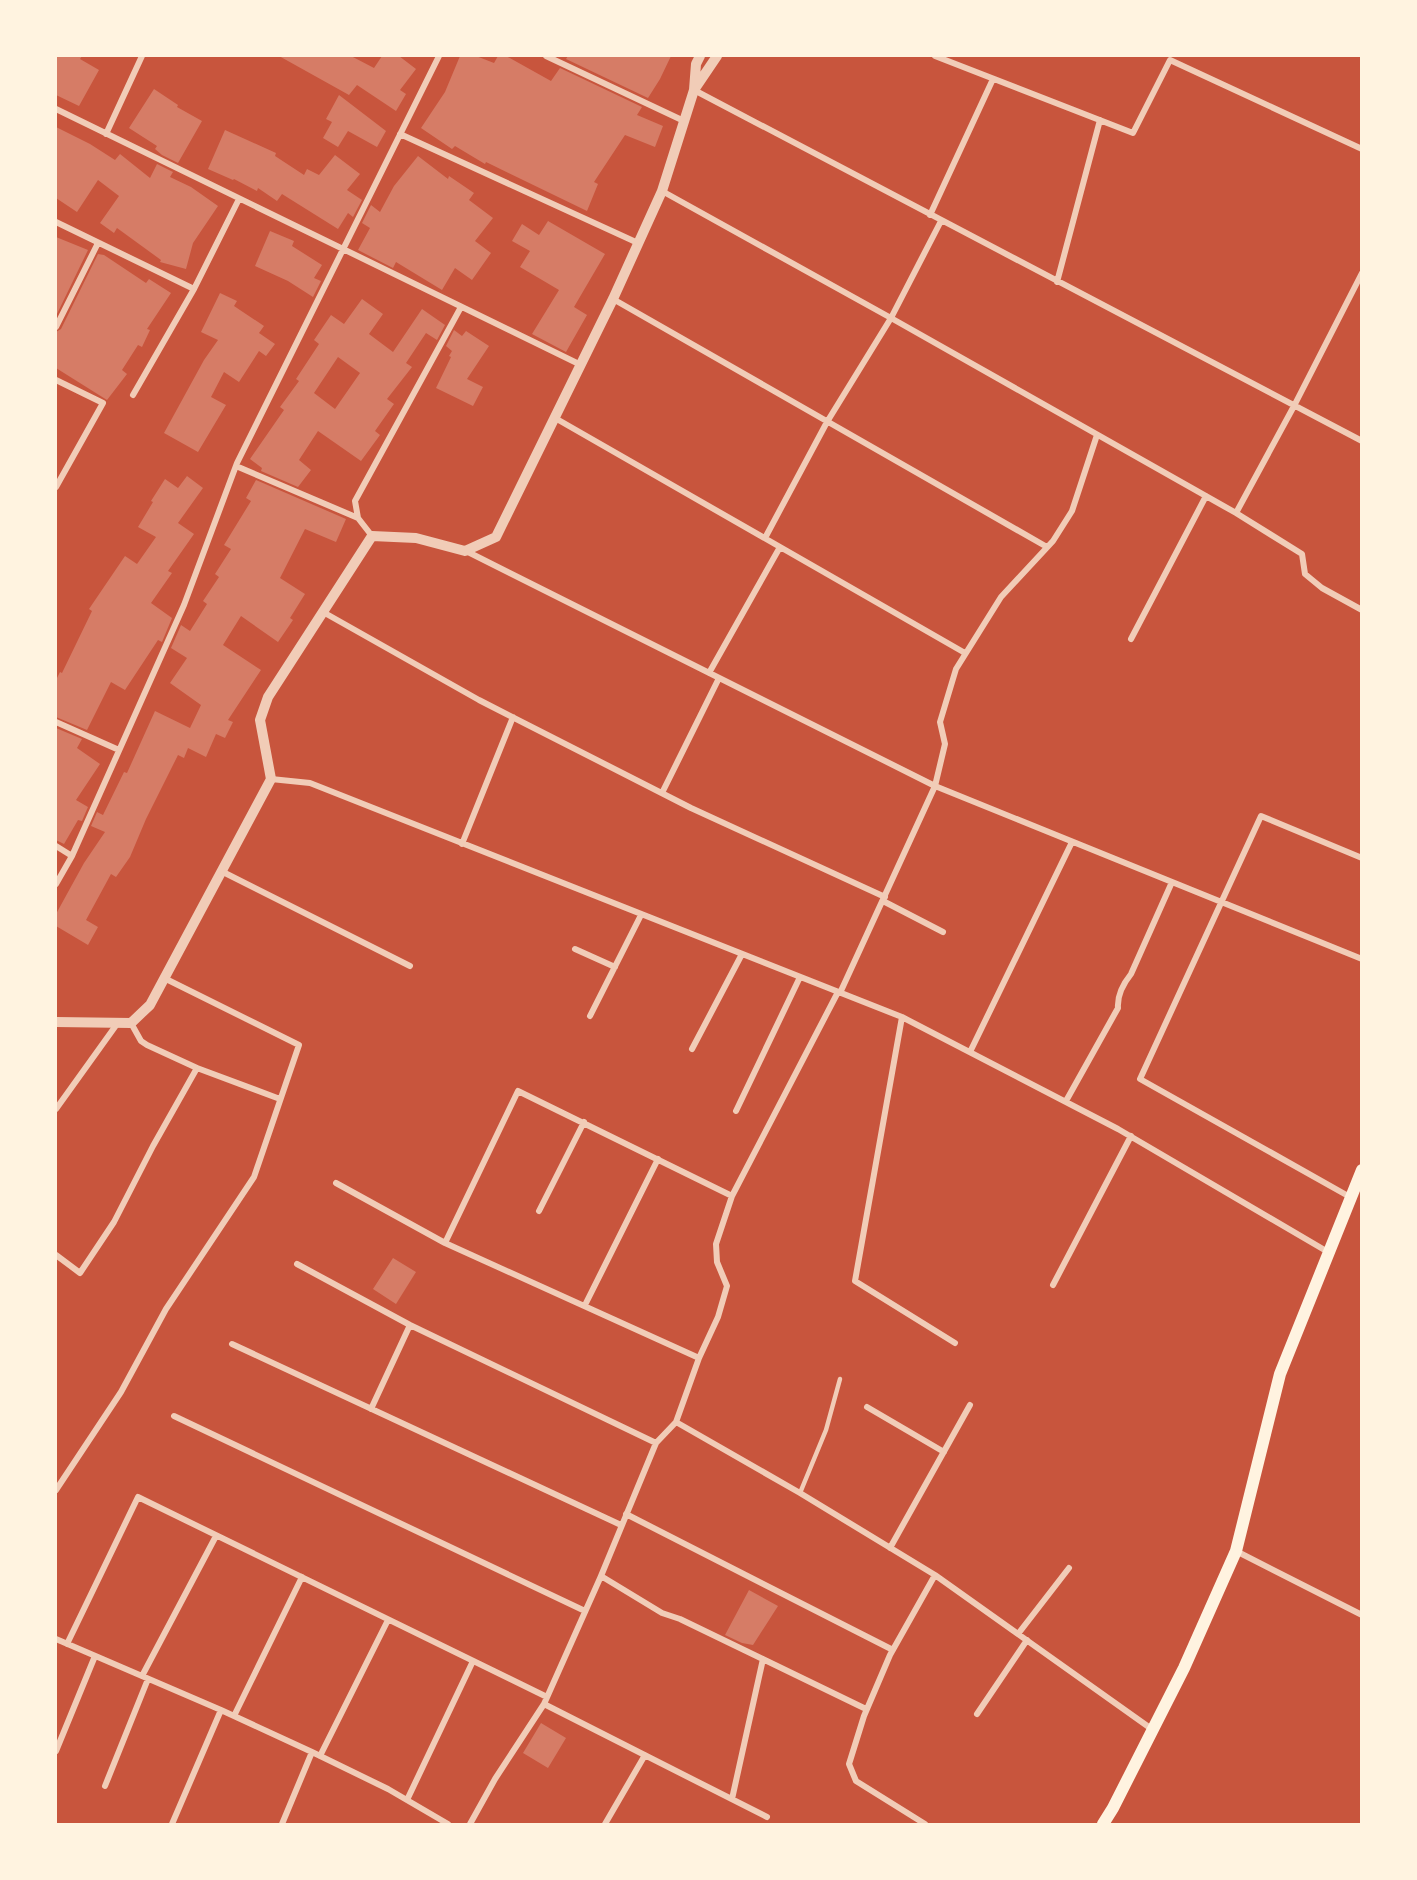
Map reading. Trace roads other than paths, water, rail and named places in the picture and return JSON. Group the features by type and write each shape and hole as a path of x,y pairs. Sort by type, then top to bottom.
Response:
{"main road":[{"path":"1102,1824 1113,1808 1184,1668 1236,1551 1280,1374 1362,1170"}],"street":[{"path":"106,134 142,56"},
{"path":"56,884 72,856 184,605 236,466 439,56"},
{"path":"546,56 684,121"},
{"path":"465,550 496,537 613,299 662,191 694,90 696,64 700,56"},
{"path":"694,90 717,56"},
{"path":"935,56 1133,133 1170,60 1362,149"},
{"path":"930,215 993,79"},
{"path":"694,90 1362,441"},
{"path":"56,110 581,365"},
{"path":"1057,282 1100,120"},
{"path":"400,134 638,243"},
{"path":"662,191 1236,513 1302,554 1305,574 1322,588 1362,610"},
{"path":"134,395 194,289 239,199"},
{"path":"765,538 827,422 891,318 941,221"},
{"path":"56,222 194,289"},
{"path":"56,327 98,243"},
{"path":"1236,513 1362,273"},
{"path":"613,299 1047,547"},
{"path":"461,307 355,501 358,518 372,536 416,538 465,550 935,786 1362,959"},
{"path":"56,380 104,403 56,487"},
{"path":"555,418 965,653"},
{"path":"470,1824 495,1779 546,1701 656,1443 676,1422 728,1286 717,1262 716,1244 732,1196 839,993 935,786 945,744 940,722 956,669 1001,597 1047,547 1072,511 1097,435"},
{"path":"236,466 358,518"},
{"path":"1131,639 1206,496"},
{"path":"56,1022 131,1023 150,1005 271,779 260,720 268,697 372,536"},
{"path":"709,673 780,547"},
{"path":"323,612 513,717 662,793 884,899 943,932"},
{"path":"662,793 719,678"},
{"path":"462,844 513,717"},
{"path":"56,722 118,750"},
{"path":"271,779 310,783 902,1017 1131,1136 1329,1253"},
{"path":"1351,1198 1140,1079 1261,816 1362,858"},
{"path":"970,1052 1072,842"},
{"path":"56,846 72,856"},
{"path":"221,871 410,966"},
{"path":"1066,1101 1118,1008 1117,999 1124,982 1131,974 1172,882"},
{"path":"590,1016 641,915"},
{"path":"575,949 615,967"},
{"path":"692,1049 742,954"},
{"path":"736,1111 800,977"},
{"path":"56,1490 121,1392 166,1309 254,1177 300,1045 164,978"},
{"path":"902,1017 855,1281 955,1343"},
{"path":"56,1109 117,1023"},
{"path":"131,1023 141,1041 147,1045 198,1068 280,1099"},
{"path":"56,1256 80,1273 114,1222 153,1146 198,1068"},
{"path":"445,1243 518,1091 732,1196"},
{"path":"538,1212 584,1122"},
{"path":"1053,1285 1131,1136"},
{"path":"585,1305 658,1159"},
{"path":"336,1183 445,1243 699,1358"},
{"path":"297,1264 410,1325 656,1443"},
{"path":"371,1408 410,1325"},
{"path":"232,1344 621,1526"},
{"path":"890,1548 970,1405"},
{"path":"867,1407 944,1452"},
{"path":"174,1416 585,1611"},
{"path":"676,1422 800,1493 935,1575 1153,1730"},
{"path":"67,1644 138,1497 473,1661 645,1755 767,1817"},
{"path":"626,1514 893,1650"},
{"path":"105,1786 145,1678 216,1536"},
{"path":"1236,1551 1362,1615"},
{"path":"1018,1634 1069,1568"},
{"path":"925,1824 856,1781 849,1764 866,1710 893,1650 935,1575"},
{"path":"600,1576 662,1613 680,1619 866,1710"},
{"path":"234,1716 302,1578"},
{"path":"320,1756 388,1620"},
{"path":"56,1639 312,1752 407,1800 448,1824"},
{"path":"977,1714 1027,1640"},
{"path":"56,1751 95,1656"},
{"path":"732,1800 763,1659"},
{"path":"407,1800 473,1661"},
{"path":"172,1824 221,1710"},
{"path":"282,1824 312,1752"},
{"path":"605,1824 645,1755"}],"lane":[{"path":"800,1493 826,1430 840,1379"}]}
